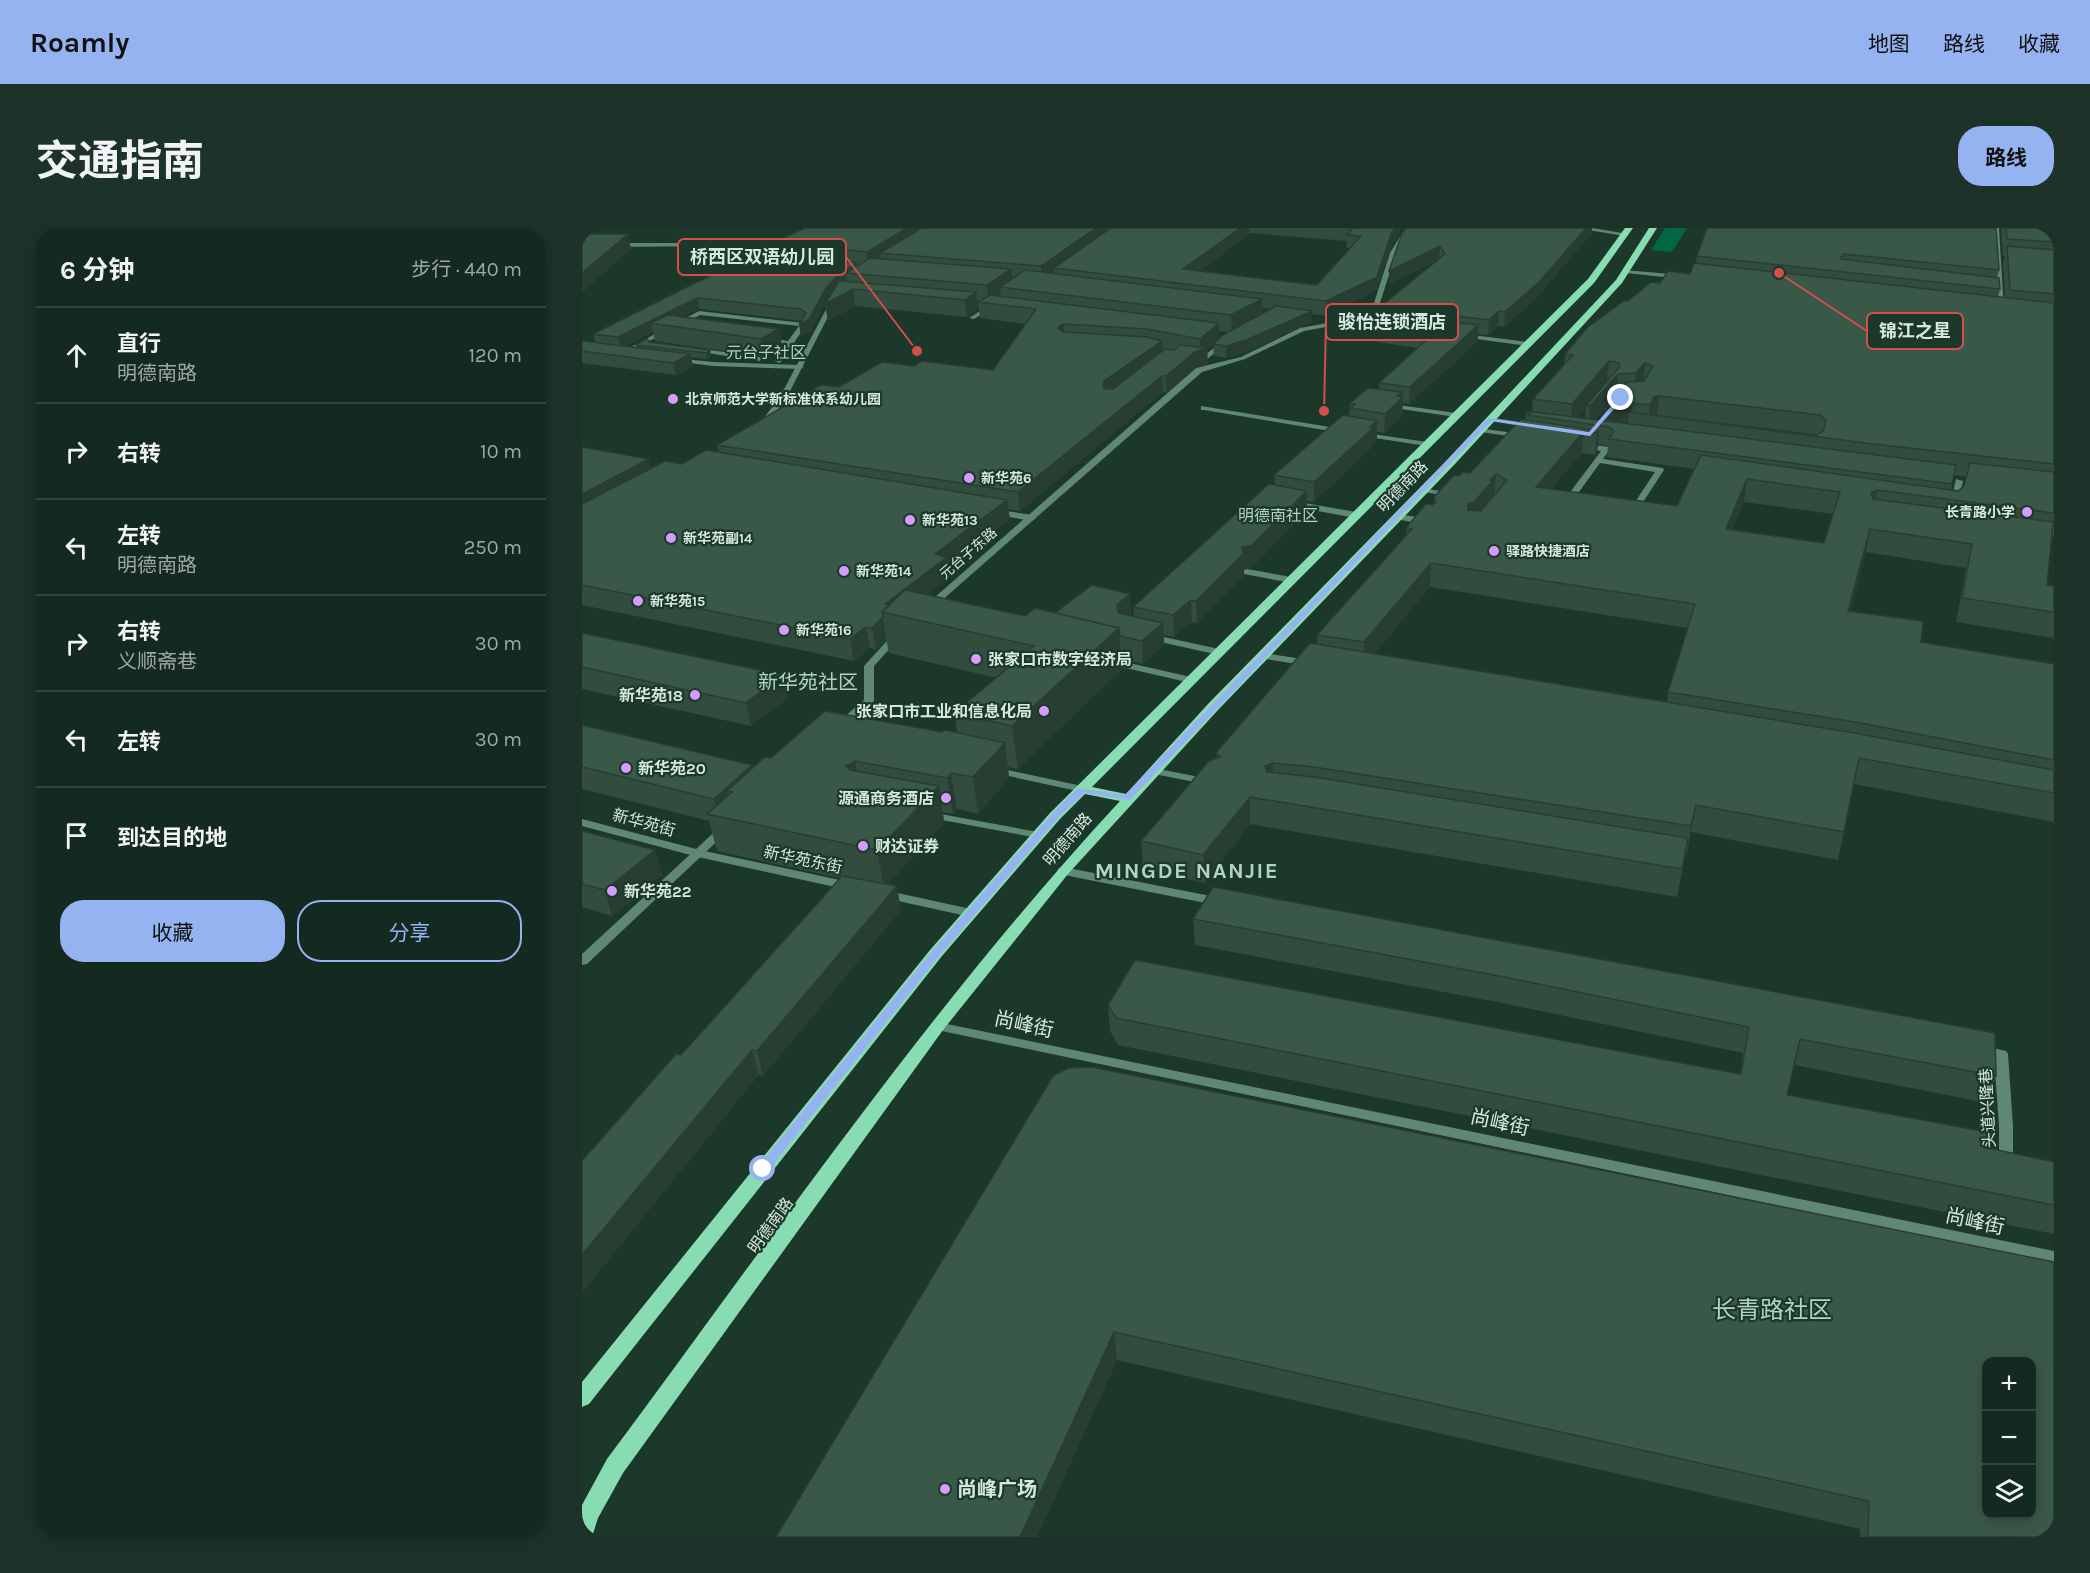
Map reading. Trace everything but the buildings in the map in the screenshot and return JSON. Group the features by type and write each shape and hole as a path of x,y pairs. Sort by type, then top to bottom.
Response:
{"main road":[{"name":"明德南路","path":"582,1533 588,1516 615,1466 937,1026 1063,871 1127,798 1398,517 1620,280 1653,228"},
{"name":"明德南路","path":"582,1398 907,989 1038,836 1082,789 1591,281 1627,231"},
{"path":"1082,789 1127,798"}],"street":[{"path":"751,264 784,244 818,228"},
{"name":"元台子东路","path":"921,614 1207,363 1243,358 1302,329 1346,322 1368,314 1374,308 1394,253 1408,228"},
{"path":"1579,228 1627,231"},
{"path":"1996,228 2001,312"},
{"path":"582,245 784,244"},
{"path":"762,258 774,260"},
{"path":"1998,260 2009,261"},
{"path":"1626,271 1696,278"},
{"path":"1988,283 2000,284"},
{"path":"755,429 765,423 783,397 839,292"},
{"path":"1989,292 2000,293"},
{"path":"979,305 1001,304"},
{"path":"972,318 990,306"},
{"path":"1993,311 2012,313"},
{"path":"622,353 699,313 803,325 778,361"},
{"path":"1311,317 1368,325"},
{"path":"671,328 682,329"},
{"path":"1184,361 1207,363 1220,344 1233,337 1221,335"},
{"path":"1459,336 1527,344"},
{"path":"768,340 790,343"},
{"path":"687,349 800,365"},
{"path":"612,351 633,354"},
{"path":"668,358 713,364 800,365"},
{"path":"1377,404 1456,415"},
{"path":"1204,408 1427,444"},
{"path":"1485,424 1537,426"},
{"path":"1485,424 1535,438"},
{"path":"1571,443 1606,449 1565,505 1576,507"},
{"path":"1598,460 1660,470 1629,516 1619,514"},
{"path":"1948,479 1970,482"},
{"path":"1942,506 1953,507 1959,480"},
{"path":"1423,490 1455,495"},
{"path":"1278,501 1356,515"},
{"path":"985,510 1032,518"},
{"path":"1398,517 1430,523"},
{"path":"1247,572 1291,580"},
{"path":"833,731 868,701 869,666 904,629"},
{"path":"1142,635 1219,652"},
{"path":"1263,656 1322,666"},
{"path":"1101,659 1191,680"},
{"path":"979,767 1082,789"},
{"path":"1153,771 1214,783"},
{"path":"917,813 1038,836"},
{"name":"新华苑街","path":"582,822 698,853"},
{"path":"582,961 731,822"},
{"name":"新华苑东街","path":"698,853 971,913"},
{"path":"1063,871 1236,905"},
{"name":"尚峰街","path":"937,1026 2054,1257"},
{"name":"头道兴隆巷","path":"1966,1048 2001,1054 2006,1165 2025,1170"}],"green space":[{"path":"1665,228 1687,228 1672,252 1651,250"}],"place":[{"name":"锦江之星","path":"1779,273"},
{"name":"桥西区双语幼儿园","path":"917,351"},
{"name":"北京师范大学新标准体系幼儿园","path":"673,399"},
{"name":"骏怡连锁酒店","path":"1324,411"},
{"name":"新华苑6","path":"969,478"},
{"name":"长青路小学","path":"2027,512"},
{"name":"新华苑13","path":"910,520"},
{"name":"新华苑副14","path":"671,538"},
{"name":"驿路快捷酒店","path":"1494,551"},
{"name":"新华苑14","path":"844,571"},
{"name":"新华苑15","path":"638,601"},
{"name":"新华苑16","path":"784,630"},
{"name":"张家口市数字经济局","path":"976,659"},
{"name":"新华苑18","path":"695,695"},
{"name":"张家口市工业和信息化局","path":"1044,711"},
{"name":"新华苑20","path":"626,768"},
{"name":"源通商务酒店","path":"946,798"},
{"name":"财达证券","path":"863,846"},
{"name":"新华苑22","path":"612,891"},
{"name":"尚峰广场","path":"945,1489"}],"district":[{"name":"元台子社区","path":"766,352"},
{"name":"明德南社区","path":"1278,515"},
{"name":"新华苑社区","path":"808,682"},
{"name":"MINGDE NANJIE","path":"1187,870"},
{"name":"长青路社区","path":"1772,1310"}],"route":[{"path":"763,1169 936,953 1055,816 1082,789 1127,798 1490,419 1590,434 1621,398"}]}
